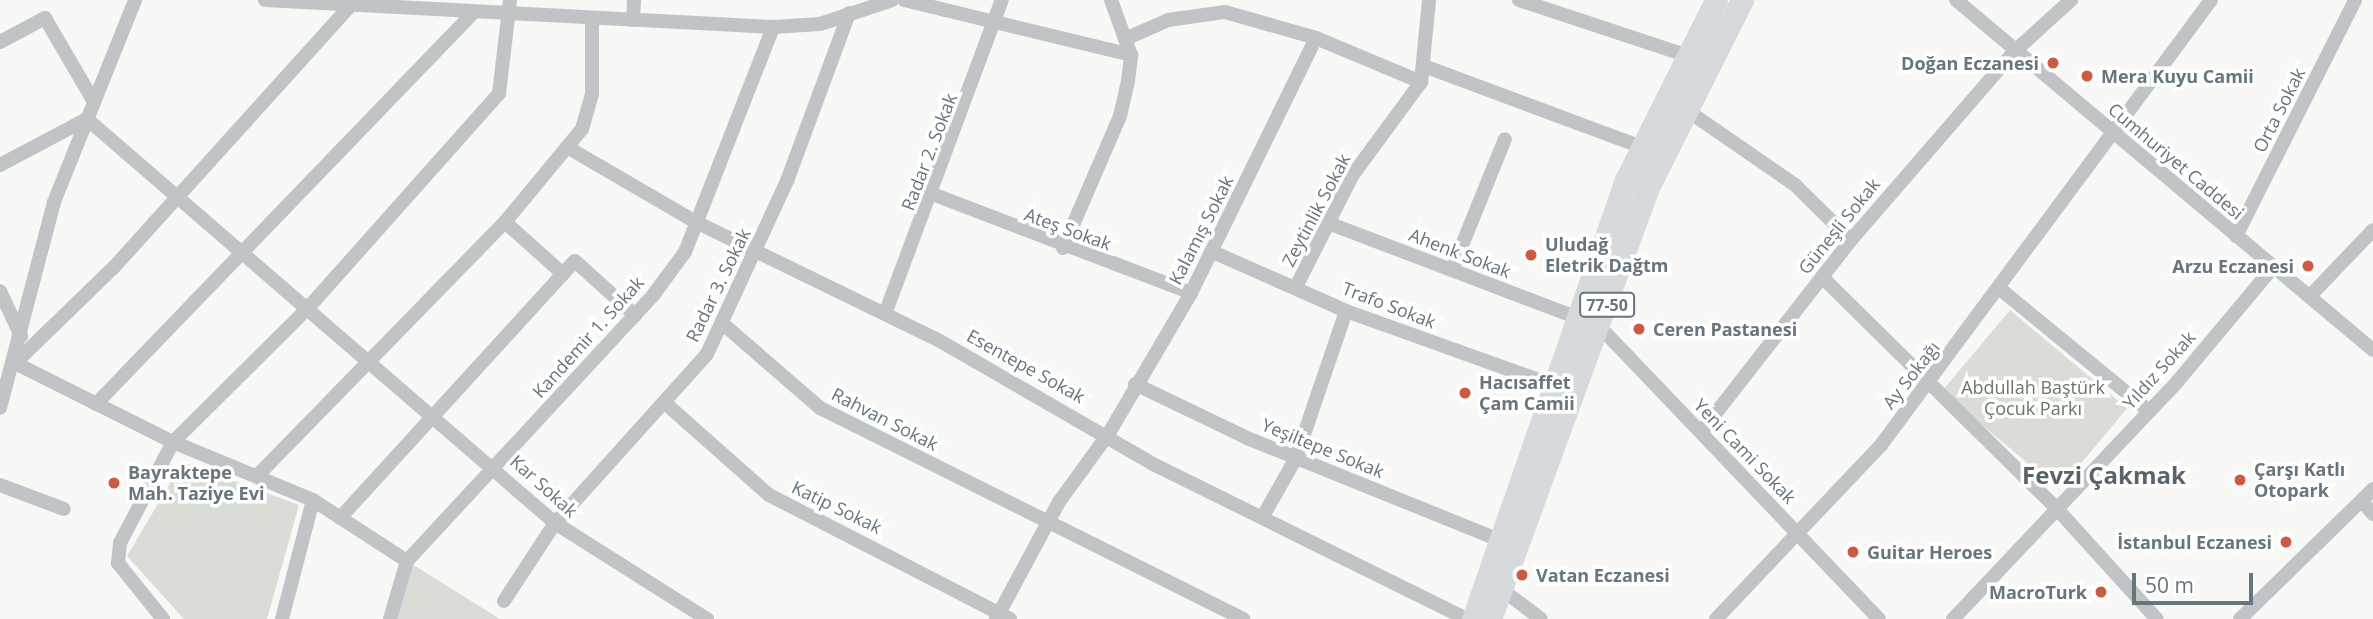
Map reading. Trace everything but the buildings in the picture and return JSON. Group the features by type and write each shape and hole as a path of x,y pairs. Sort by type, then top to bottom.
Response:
{"main road":[{"name":"77-50","path":"1490,619 1589,323 1642,147 1716,0"},
{"name":"77-50","path":"1473,619 1556,386 1589,323 1685,109 1742,0"}],"street":[{"path":"0,408 15,363 54,202 135,0"},
{"path":"265,0 350,6 403,5 509,16 773,27 820,24 892,0"},
{"path":"163,619 118,563 120,543 173,442 308,308 499,94 510,0"},
{"path":"633,20 634,0"},
{"path":"904,0 1131,55"},
{"name":"Radar 2. Sokak","path":"885,314 934,195 999,22 1002,0"},
{"path":"1063,248 1120,116 1131,55 1111,0"},
{"name":"Zeytinlik Sokak","path":"1296,287 1352,176 1420,82 1424,66 1429,0"},
{"path":"1519,0 1688,55"},
{"name":"Cumhuriyet Caddesi","path":"1956,0 2112,134 2373,350"},
{"name":"Güneşli Sokak","path":"1701,432 1851,240 2015,51 2071,0"},
{"name":"Ay Sokağı","path":"1716,619 1798,534 1928,384 2211,0"},
{"name":"Orta Sokak","path":"2236,236 2356,0"},
{"path":"15,363 179,197 350,6"},
{"path":"1125,39 1168,20 1212,6 1316,37 1420,82"},
{"path":"96,404 239,249 474,12"},
{"name":"Radar 3. Sokak","path":"504,601 555,523 707,354 757,251 849,13"},
{"path":"0,42 45,18 94,102"},
{"path":"257,476 505,222 582,129 592,94 592,18"},
{"name":"Kandemir 1. Sokak","path":"407,561 635,315 685,252 773,27"},
{"name":"Kalamış Sokak","path":"1002,617 1047,524 1109,433 1135,384 1191,293 1316,37"},
{"path":"1424,66 1642,147"},
{"path":"1685,109 1795,185 1851,240"},
{"path":"0,164 87,118"},
{"name":"Kar Sokak","path":"87,118 370,360 555,523 707,619"},
{"path":"1452,270 1505,138"},
{"name":"Esentepe Sokak","path":"567,147 696,222 885,314 1109,433 1153,464 1466,619"},
{"name":"Ateş Sokak","path":"934,195 1063,248 1191,293"},
{"path":"505,222 563,274"},
{"name":"Ahenk Sokak","path":"1328,223 1589,323"},
{"path":"2310,296 2373,230"},
{"name":"Trafo Sokak","path":"1213,252 1346,311 1556,386"},
{"path":"340,517 575,261 635,315"},
{"name":"Yıldız Sokak","path":"1953,619 2149,411 2274,266"},
{"path":"1822,277 2058,510 2157,619"},
{"path":"2000,289 2149,411"},
{"path":"1,297 21,336"},
{"path":"1262,518 1296,458 1346,311"},
{"name":"Rahvan Sokak","path":"722,323 820,408 1047,524 1243,619"},
{"name":"Yeni Cami Sokak","path":"1589,323 1701,432 1879,619"},
{"path":"15,363 173,442 313,500 407,561 390,619"},
{"name":"Yeşiltepe Sokak","path":"1135,384 1296,458 1500,540"},
{"name":"Katip Sokak","path":"665,403 769,495 1002,617"},
{"path":"0,485 64,509"},
{"path":"2240,619 2373,489"},
{"path":"282,619 313,500"},
{"path":"2361,501 2373,514"},
{"path":"1500,589 1541,619"}],"green space":[{"name":"Abdullah Baştürk Çocuk Parkı","path":"2010,310 2127,408 2059,490 1942,391"},
{"path":"183,462 299,505 267,619 184,619 127,556"},
{"path":"407,561 500,619 390,619"}],"place":[{"name":"Doğan Eczanesi","path":"2053,63"},
{"name":"Mera Kuyu Camii","path":"2087,76"},
{"name":"Uludağ Eletrik Dağtm","path":"1531,255"},
{"name":"Arzu Eczanesi","path":"2308,266"},
{"name":"Ceren Pastanesi","path":"1639,329"},
{"name":"Hacısaffet Çam Camii","path":"1465,393"},
{"name":"Çarşı Katlı Otopark","path":"2240,480"},
{"name":"Bayraktepe Mah. Taziye Evi","path":"114,483"},
{"name":"İstanbul Eczanesi","path":"2286,542"},
{"name":"Guitar Heroes","path":"1853,552"},
{"name":"Vatan Eczanesi","path":"1522,575"},
{"name":"MacroTurk","path":"2101,592"}],"district":[{"name":"Fevzi Çakmak","path":"2104,475"}]}
